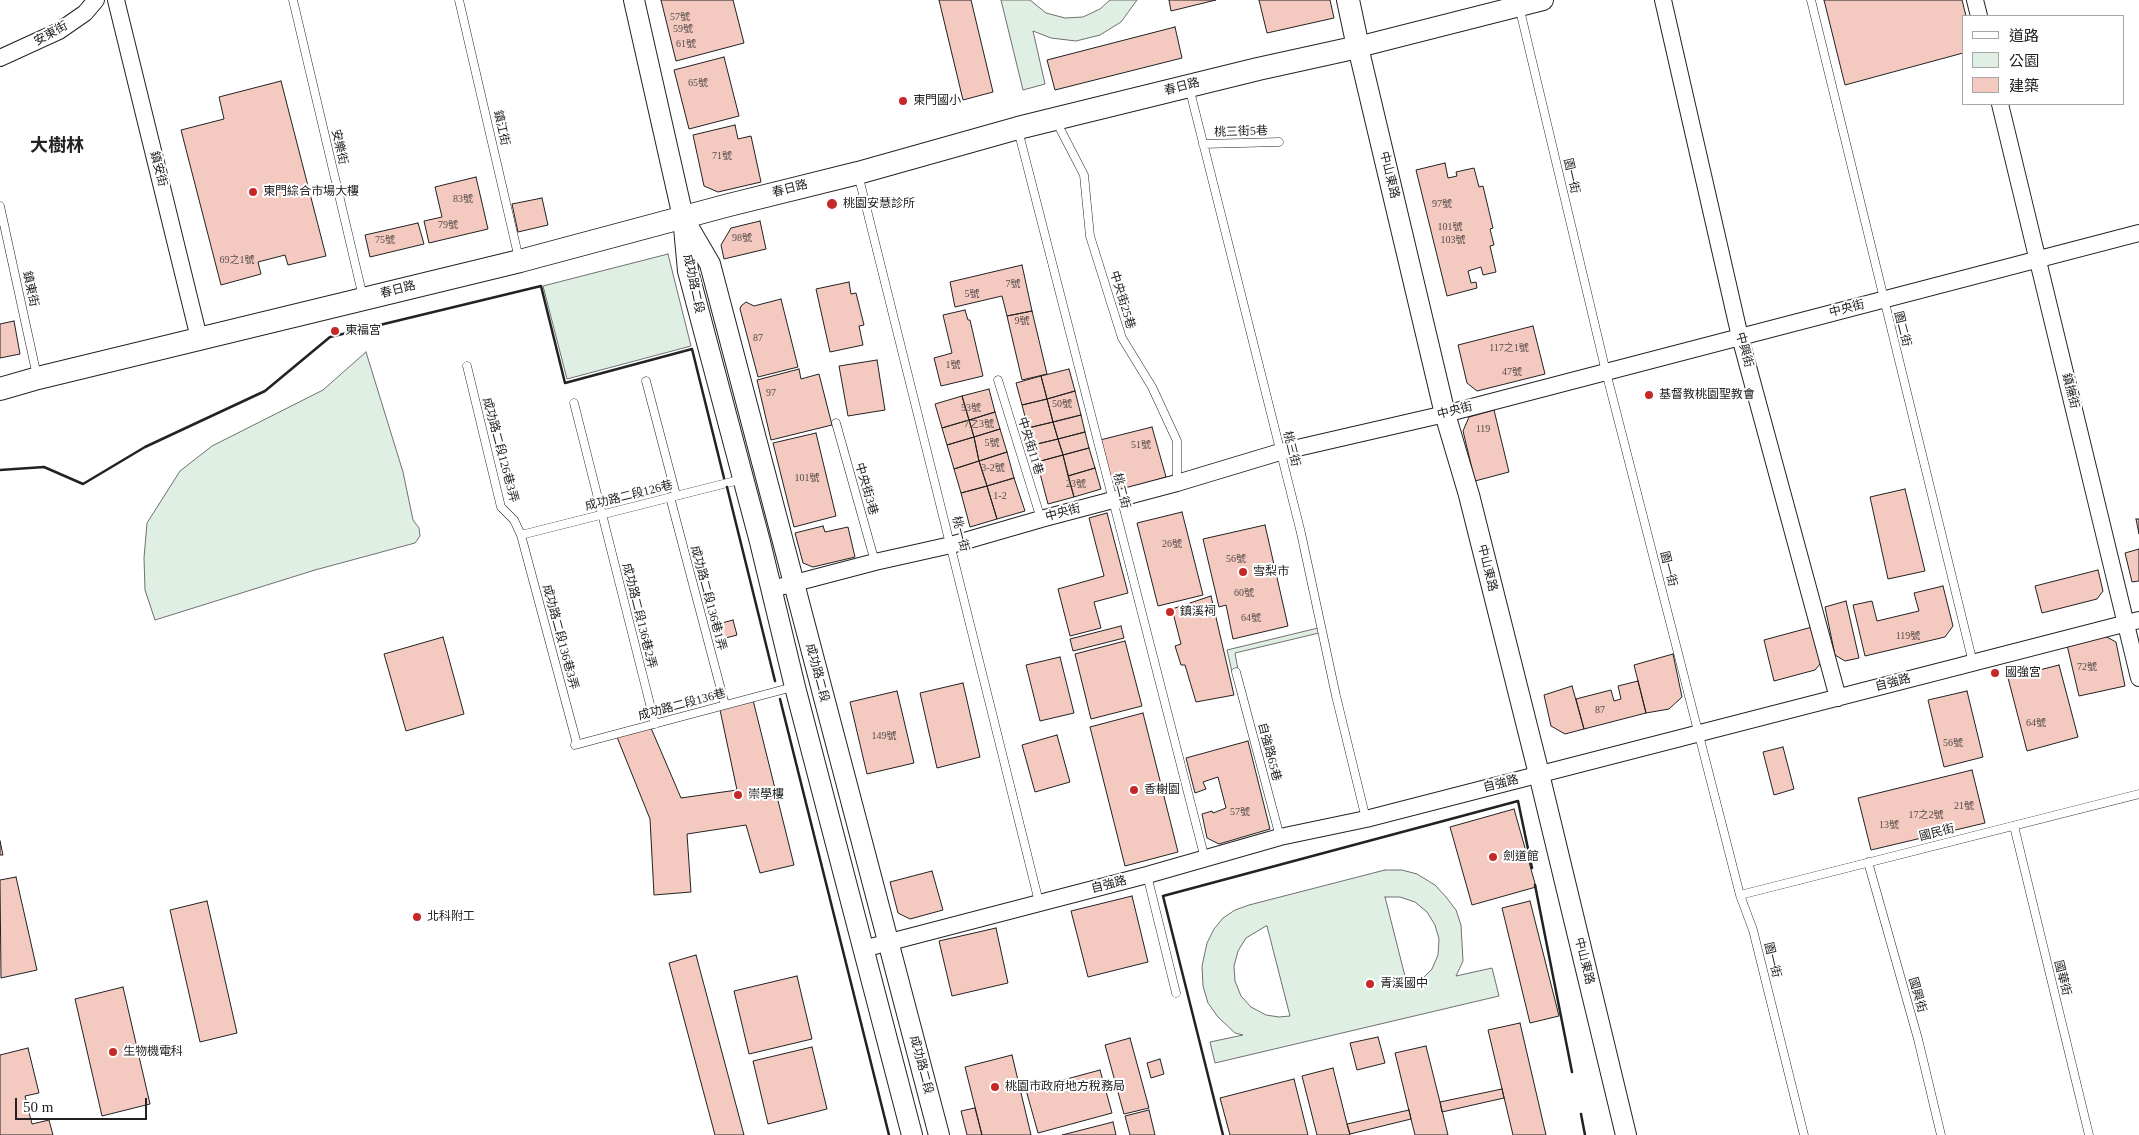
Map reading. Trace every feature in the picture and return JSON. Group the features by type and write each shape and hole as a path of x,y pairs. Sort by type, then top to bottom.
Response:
{"main road":[{"name":"中山東路","path":"1348,0 1358,47"},
{"name":"春日路","path":"0,389 199,338 520,261 1018,128 1358,47"}],"street":[{"name":"安東街","path":"0,58 59,31 85,14 96,0"},
{"name":"鎮安街","path":"116,0 199,338"},
{"name":"成功路二段","path":"634,0 682,217 688,271 772,589 795,687 912,1135"},
{"name":"春日路","path":"1358,47 1543,0"},
{"name":"中興街","path":"1663,0 1740,337 1838,698"},
{"path":"1975,0 1979,15"},
{"name":"中山東路","path":"1358,47 1429,338 1445,414 1469,495 1540,774 1626,1135"},
{"name":"鎮撫街","path":"2000,105 2038,260 2132,622 2139,678"},
{"name":"成功路二段","path":"682,217 710,264 939,1135"},
{"name":"中央街","path":"772,589 875,562 951,545 1177,483 1280,452 1445,414 2139,233"},
{"name":"自強路","path":"863,950 1148,875 1280,837 1366,819 2132,622"},
{"path":"897,1081 924,1074"}],"lane":[{"name":"安樂街","path":"292,0 363,298"},
{"name":"鎮江街","path":"459,0 520,261"},
{"name":"園二街","path":"1811,0 1973,663"},
{"name":"園一街","path":"1519,6 1606,372 1740,895 1753,930 1804,1135"},
{"name":"桃三街","path":"1188,86 1300,533 1336,696 1366,819"},
{"name":"中央街25巷","path":"1055,120 1084,175 1090,236 1122,338 1152,387 1177,441 1177,483"},
{"name":"桃二街","path":"1018,128 1205,859"},
{"name":"桃三街5巷","path":"1203,144 1279,142"},
{"name":"桃一街","path":"858,172 1040,902"},
{"name":"鎮東街","path":"0,206 38,378"},
{"name":"成功路二段126巷3弄","path":"467,366 501,507 514,520 521,535"},
{"name":"中央街11巷","path":"998,380 1041,519"},
{"name":"成功路二段136巷1弄","path":"646,381 725,705"},
{"name":"成功路二段136巷2弄","path":"574,403 655,724"},
{"name":"中央街3巷","path":"836,423 875,562"},
{"name":"成功路二段126巷","path":"521,535 743,479"},
{"name":"成功路二段136巷3弄","path":"521,535 576,745"},
{"name":"自強路65巷","path":"1236,672 1280,837"},
{"name":"成功路二段136巷","path":"576,745 795,687"},
{"name":"國民街","path":"1740,895 2139,794"},
{"name":"國華街","path":"2014,826 2089,1135"},
{"name":"國興街","path":"1868,862 1918,1039 1941,1135"},
{"path":"1148,875 1176,993"}],"green space":[{"path":"1001,0 1030,0 1046,13 1065,18 1083,17 1100,9 1110,0 1137,0 1121,22 1100,35 1076,41 1051,38 1033,31 1045,84 1023,90"},
{"path":"668,254 691,346 567,379 543,286"},
{"path":"366,352 403,472 413,520 419,528 420,536 415,543 315,570 155,620 145,590 144,558 147,523 180,471 212,446 323,390"},
{"path":"1318,628 1319,633 1235,653 1238,670 1232,672 1227,650"},
{"path":"1385,870 1402,870 1417,874 1435,885 1456,910 1461,925 1463,961 1456,976 1492,968 1499,996 1215,1063 1210,1042 1243,1035 1235,1033 1218,1017 1208,1003 1203,986 1202,966 1207,943 1214,929 1223,918 1235,910","holes":["1385,897 1400,897 1415,902 1427,912 1435,925 1439,939 1438,955 1432,969 1421,980 1408,988","1267,926 1290,1016 1266,1015 1251,1007 1241,996 1235,981 1234,966 1238,951 1246,938"]}],"building":[{"path":"661,0 733,0 744,43 676,61"},
{"path":"939,0 971,0 993,92 963,100"},
{"path":"1169,0 1216,0 1171,11"},
{"path":"1259,0 1330,0 1334,18 1267,33"},
{"path":"1824,0 1962,0 1966,15 1962,15 1962,53 1845,85"},
{"path":"1175,27 1182,58 1055,90 1047,60"},
{"path":"724,57 739,116 689,129 674,70"},
{"name":"東門綜合市場大樓","path":"281,81 326,256 288,265 285,255 258,262 261,274 221,285 181,130 224,119 219,97"},
{"path":"735,125 738,139 751,136 761,182 718,192 704,186 693,135"},
{"path":"1445,163 1448,178 1457,176 1456,172 1474,168 1479,187 1483,186 1493,228 1490,229 1494,245 1490,246 1496,272 1483,275 1481,267 1468,271 1471,283 1476,282 1477,288 1447,296 1416,170"},
{"path":"476,177 488,229 429,243 424,221 442,217 435,187"},
{"path":"542,198 548,225 518,232 512,204"},
{"path":"760,221 766,249 724,259 721,245 731,228"},
{"path":"418,223 424,244 370,257 365,235"},
{"path":"1022,265 1032,311 1007,316 1002,296 955,307 950,282"},
{"path":"849,282 851,294 856,293 864,325 859,326 863,345 830,352 816,289"},
{"path":"781,299 798,367 758,377 740,309 746,302 754,306"},
{"path":"965,310 968,320 970,320 983,376 941,386 934,358 952,353 943,315"},
{"path":"1032,311 1047,374 1022,380 1007,316"},
{"path":"14,321 20,354 0,358 0,324"},
{"path":"1533,326 1545,374 1477,391 1467,383 1458,345"},
{"path":"877,360 885,410 848,416 839,366"},
{"path":"799,369 801,379 819,374 832,425 771,440 757,380"},
{"path":"1069,369 1075,391 1047,399 1041,376"},
{"path":"1041,376 1047,399 1022,405 1016,383"},
{"path":"989,389 995,412 969,420 962,396"},
{"path":"1075,391 1081,415 1053,422 1047,399"},
{"path":"962,396 969,420 942,428 935,404"},
{"path":"1047,399 1053,422 1028,428 1022,405"},
{"path":"1494,410 1509,472 1475,481 1463,431 1469,417"},
{"path":"995,412 1000,429 974,437 969,420"},
{"path":"1081,415 1085,432 1058,439 1053,422"},
{"path":"969,420 974,437 947,445 942,428"},
{"path":"1053,422 1058,439 1033,445 1028,428"},
{"path":"1152,427 1166,477 1120,491 1110,483 1100,440"},
{"path":"1000,429 1007,452 979,461 974,437"},
{"path":"1085,432 1089,448 1063,455 1058,439"},
{"path":"816,433 836,516 794,527 773,443"},
{"path":"974,437 979,461 954,469 947,445"},
{"path":"1058,439 1063,455 1037,462 1033,445"},
{"path":"1089,448 1095,468 1068,476 1063,455"},
{"path":"1007,452 1014,478 987,486 979,461"},
{"path":"1063,455 1074,497 1048,504 1037,462"},
{"path":"979,461 987,486 961,493 954,469"},
{"path":"1095,468 1101,489 1074,497 1068,476"},
{"path":"1014,478 1025,511 997,519 987,486"},
{"path":"987,486 997,519 970,527 961,493"},
{"path":"1905,489 1925,571 1888,579 1870,497"},
{"path":"1182,512 1203,595 1158,606 1137,523"},
{"path":"1107,513 1128,593 1094,602 1101,628 1070,636 1058,589 1104,576 1089,518"},
{"path":"2136,519 2139,519 2139,534"},
{"name":"雪梨市","path":"1265,525 1288,626 1233,639 1226,605 1219,607 1203,539"},
{"path":"823,526 825,532 848,527 855,557 813,567 803,563 795,533"},
{"path":"2139,549 2139,581 2132,582 2125,553"},
{"path":"2098,570 2103,591 2097,599 2042,613 2035,586"},
{"path":"1943,586 1953,626 1945,637 1865,656 1853,605 1872,601 1877,621 1919,611 1914,593"},
{"path":"1211,596 1234,695 1196,702 1185,665 1181,665 1175,646 1181,644 1172,609"},
{"path":"1846,601 1859,658 1845,661 1835,655 1825,607"},
{"path":"733,620 737,635 722,639 718,624"},
{"path":"1121,626 1124,638 1073,651 1070,639"},
{"path":"1812,627 1821,663 1815,670 1774,681 1764,640"},
{"path":"2103,635 2116,642 2125,686 2079,696 2067,645"},
{"path":"443,637 464,714 406,731 384,654"},
{"path":"1125,641 1142,706 1091,719 1075,654"},
{"path":"1673,654 1682,697 1669,709 1646,713 1634,665"},
{"path":"1060,657 1074,713 1040,721 1026,665"},
{"path":"2059,665 2078,737 2027,751 2008,678"},
{"path":"1638,681 1646,713 1584,729 1576,699 1611,690 1614,701 1621,699 1618,686"},
{"path":"963,683 980,757 937,768 920,693"},
{"path":"1572,686 1584,729 1565,734 1551,726 1544,695"},
{"path":"897,691 914,763 867,774 850,702"},
{"path":"1967,691 1983,757 1944,767 1928,700"},
{"name":"崇學樓","path":"753,700 794,865 760,873 746,825 687,834 691,892 654,895 650,819 617,737 651,728 681,798 737,790 720,710"},
{"name":"香榭園","path":"1143,713 1178,852 1125,866 1090,727"},
{"path":"1057,735 1070,782 1035,792 1022,745"},
{"path":"1248,741 1270,829 1219,844 1207,838 1202,814 1212,811 1213,813 1226,808 1218,777 1203,782 1206,789 1195,793 1186,758"},
{"path":"1783,747 1794,789 1774,795 1763,752"},
{"path":"1972,770 1985,823 1871,850 1858,798"},
{"name":"劍道館","path":"1514,809 1536,887 1472,905 1450,827"},
{"path":"0,841 3,855 0,855"},
{"path":"932,871 943,910 910,919 898,913 890,882"},
{"path":"16,877 37,970 1,978 0,880"},
{"path":"1132,896 1148,962 1088,977 1071,911"},
{"path":"207,901 237,1033 200,1042 170,910"},
{"path":"1530,901 1559,1016 1530,1023 1502,908"},
{"path":"996,928 1008,983 952,996 939,941"},
{"path":"696,955 744,1135 715,1135 669,963"},
{"path":"797,976 812,1039 749,1054 734,991"},
{"name":"生物機電科","path":"123,987 150,1104 102,1116 75,999"},
{"path":"1520,1023 1546,1135 1513,1135 1488,1030"},
{"path":"1378,1037 1385,1063 1357,1070 1350,1043"},
{"path":"1130,1038 1149,1108 1124,1114 1105,1045"},
{"path":"1426,1046 1448,1135 1415,1135 1411,1119 1395,1053"},
{"path":"812,1047 827,1109 768,1124 753,1061"},
{"path":"28,1048 39,1093 25,1096 32,1124 49,1120 53,1135 0,1135 0,1055"},
{"name":"桃園市政府地方稅務局","path":"1012,1055 1031,1135 982,1135 965,1067"},
{"path":"1160,1059 1164,1074 1151,1078 1147,1063"},
{"path":"1333,1068 1350,1135 1317,1135 1302,1076"},
{"path":"1100,1070 1112,1113 1038,1133 1026,1090"},
{"path":"1294,1079 1308,1135 1230,1135 1220,1098"},
{"path":"1502,1089 1504,1098 1442,1112 1440,1102"},
{"path":"975,1108 982,1135 967,1135 961,1111"},
{"path":"1149,1110 1155,1135 1130,1135 1125,1116"},
{"path":"1409,1110 1411,1119 1350,1134 1347,1124"},
{"path":"1113,1122 1116,1135 1062,1135"}],"wall":[{"path":"0,470 44,467 83,484 145,447 265,391 330,337 541,286 565,383 692,349 724,478"},
{"path":"727,487 775,681"},
{"path":"780,699 889,1135"},
{"path":"1223,1135 1163,896 1518,801 1532,868"},
{"path":"1535,885 1572,1072"},
{"path":"1581,1114 1585,1135"}],"place":[{"name":"東門國小","path":"903,101"},
{"name":"東門綜合市場大樓","path":"253,192"},
{"name":"桃園安慧診所","path":"832,204"},
{"name":"東福宮","path":"335,331"},
{"name":"基督教桃園聖教會","path":"1649,395"},
{"name":"雪梨市","path":"1243,572"},
{"name":"鎮溪祠","path":"1170,612"},
{"name":"國強宮","path":"1995,673"},
{"name":"香榭園","path":"1134,790"},
{"name":"崇學樓","path":"738,795"},
{"name":"劍道館","path":"1493,857"},
{"name":"北科附工","path":"417,917"},
{"name":"青溪國中","path":"1370,984"},
{"name":"生物機電科","path":"113,1052"},
{"name":"桃園市政府地方稅務局","path":"995,1087"}],"district":[{"name":"大樹林","path":"57,146"}]}
